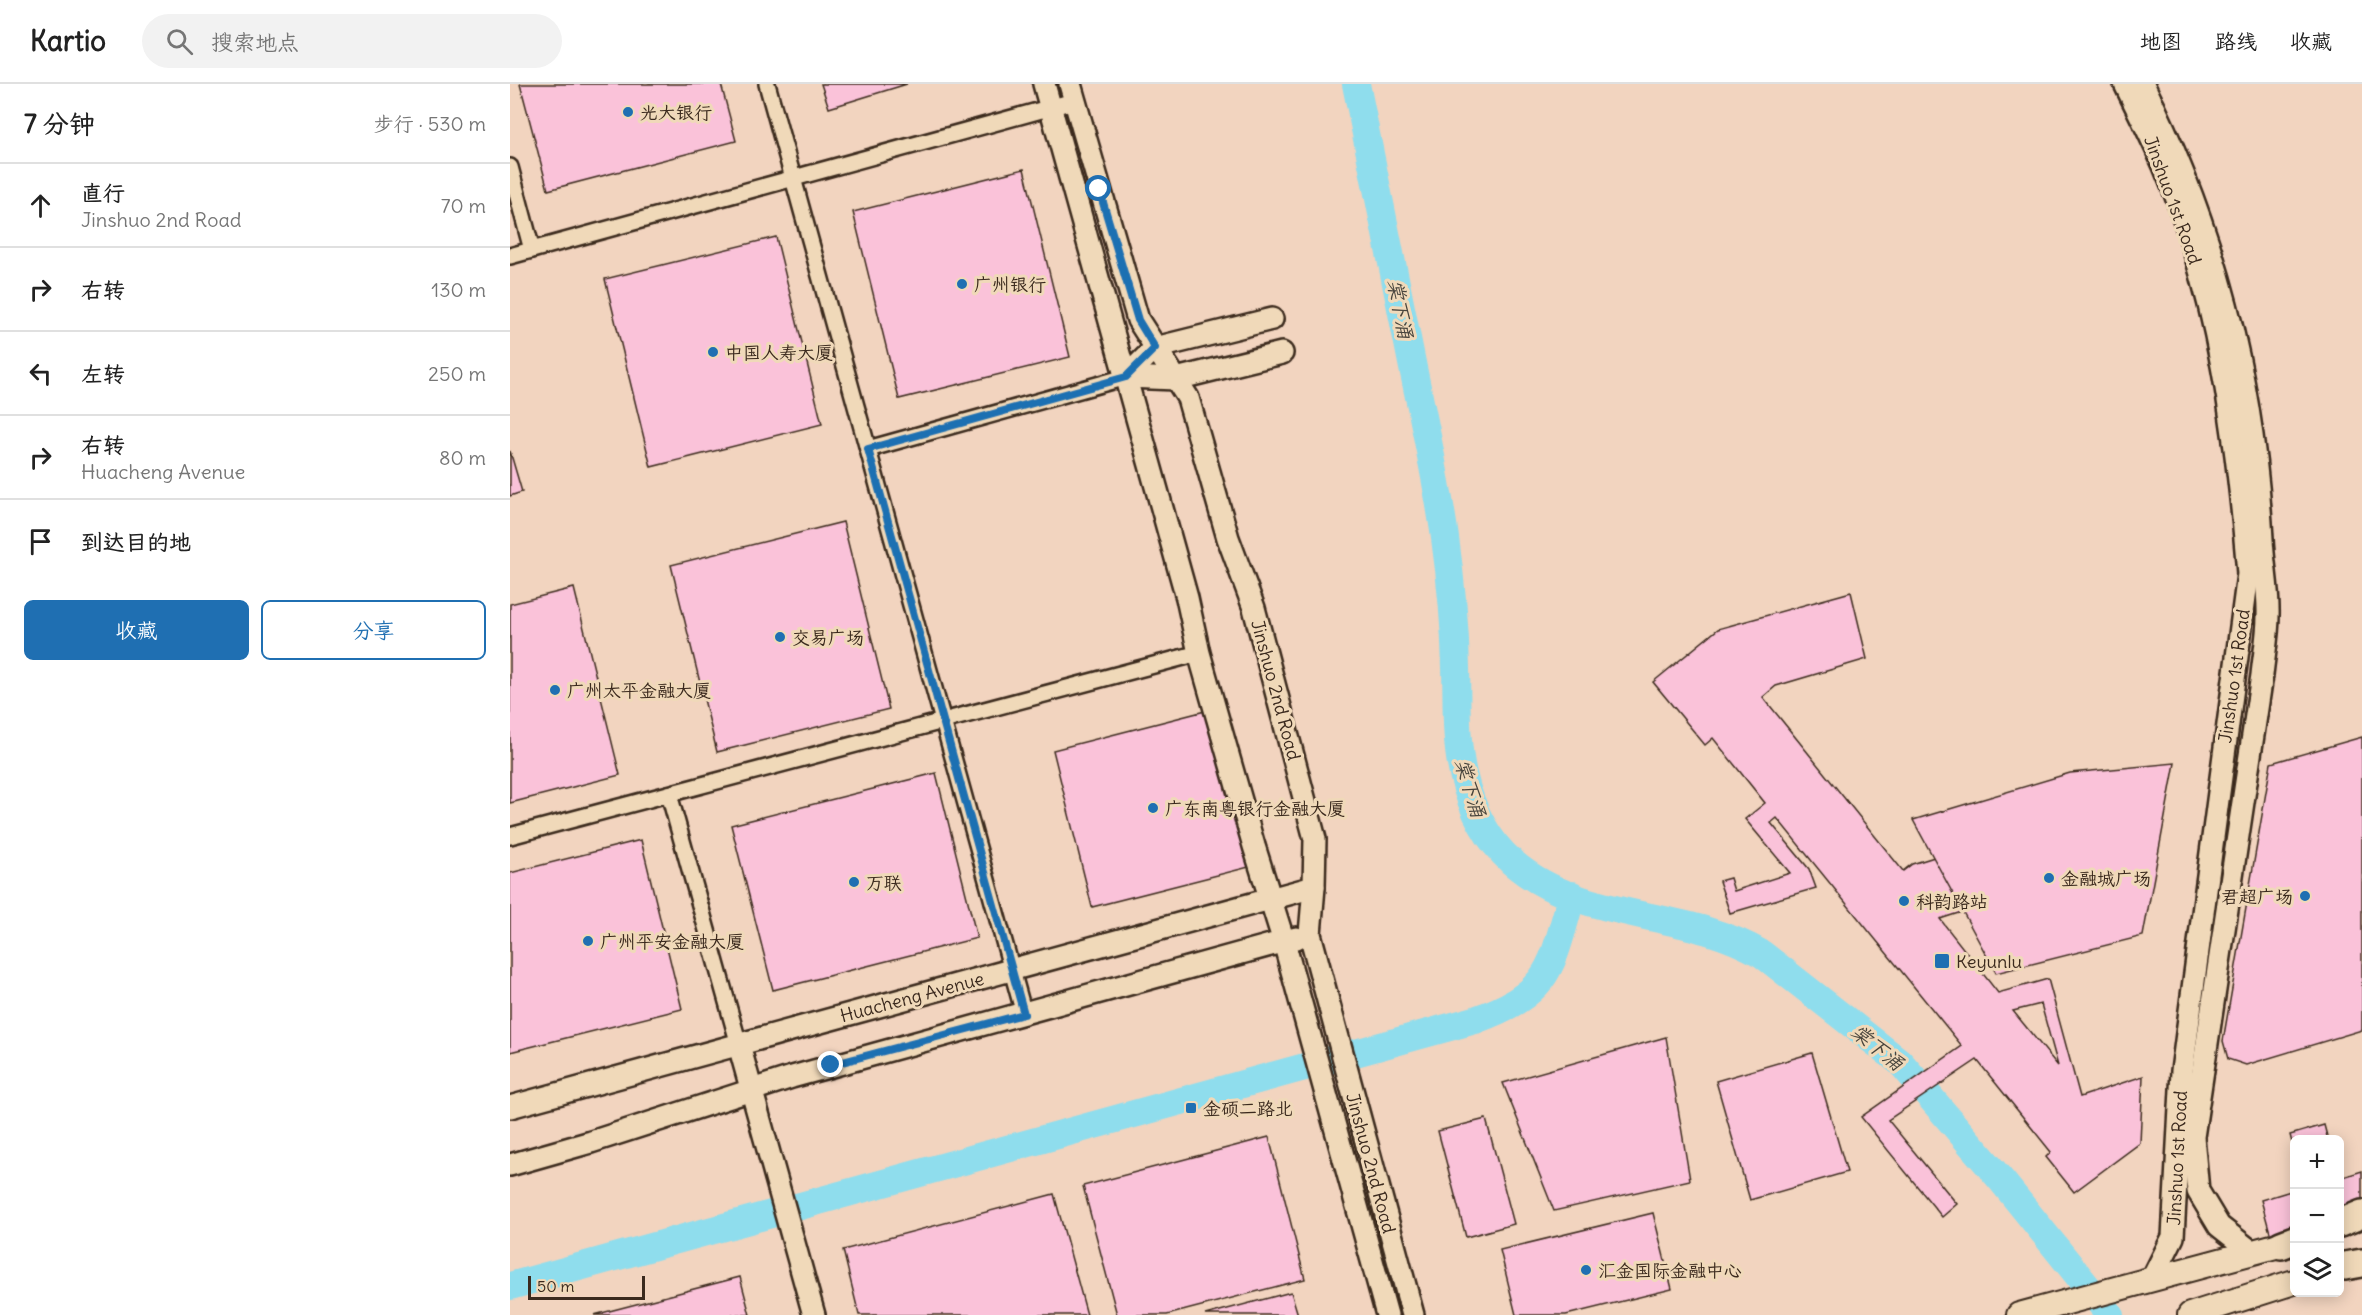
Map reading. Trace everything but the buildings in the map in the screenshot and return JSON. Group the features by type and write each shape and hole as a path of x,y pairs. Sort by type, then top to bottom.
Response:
{"highway":[{"path":"2344,1221 2362,1214"}],"main road":[{"path":"2344,1228 2362,1223"},
{"path":"2019,1315 2290,1242"},
{"path":"2190,1315 2290,1284"}],"street":[{"path":"767,84 1024,1014"},
{"name":"Jinshuo 2nd Road","path":"1044,84 1187,598 1199,652 1284,942 1387,1315"},
{"name":"Jinshuo 1st Road","path":"2125,84 2164,167 2190,240 2206,295 2232,421 2248,574 2182,1071 2173,1237 2152,1279"},
{"name":"Jinshuo 1st Road","path":"2143,84 2186,177 2221,283 2248,404 2260,506 2268,614 2262,675 2193,1137 2198,1191 2219,1226 2252,1252"},
{"path":"510,256 1051,107 1072,92"},
{"name":"Jinshuo 2nd Road","path":"1072,92 1135,312 1141,326 1191,406 1228,538 1254,608 1312,826 1316,852 1310,934 1413,1315"},
{"path":"510,167 532,249"},
{"path":"1126,377 1155,348 1272,319"},
{"path":"868,449 1126,377 1176,379 1282,353"},
{"path":"510,836 1199,652"},
{"path":"669,794 814,1315"},
{"name":"Huacheng Avenue","path":"510,1107 1314,887"},
{"path":"510,1166 752,1089 1310,934"}],"waterway":[{"name":"棠下涌","path":"1356,84 1442,516 1454,619 1460,761 1470,799 1480,822 1502,853 1540,882 1570,896 1602,906 1700,929 1732,939 1762,954 1900,1062 2002,1181 2110,1315"},
{"path":"510,1286 1475,1020 1520,999 1534,987 1552,959 1572,895"}],"place":[{"name":"光大银行","path":"628,112"},
{"name":"广州银行","path":"962,284"},
{"name":"中国人寿大厦","path":"713,352"},
{"name":"交易广场","path":"780,637"},
{"name":"广州太平金融大厦","path":"555,690"},
{"name":"广东南粤银行金融大厦","path":"1153,808"},
{"name":"金融城广场","path":"2049,878"},
{"name":"万联","path":"854,882"},
{"name":"君超广场","path":"2305,896"},
{"name":"科韵路站","path":"1904,901"},
{"name":"广州平安金融大厦","path":"588,941"},
{"name":"Keyunlu","path":"1942,961"},
{"name":"金硕二路北","path":"1191,1108"},
{"name":"汇金国际金融中心","path":"1586,1270"}],"route":[{"path":"831,1065 1024,1014 868,449 1126,377 1155,348 1138,320 1099,189"}]}
